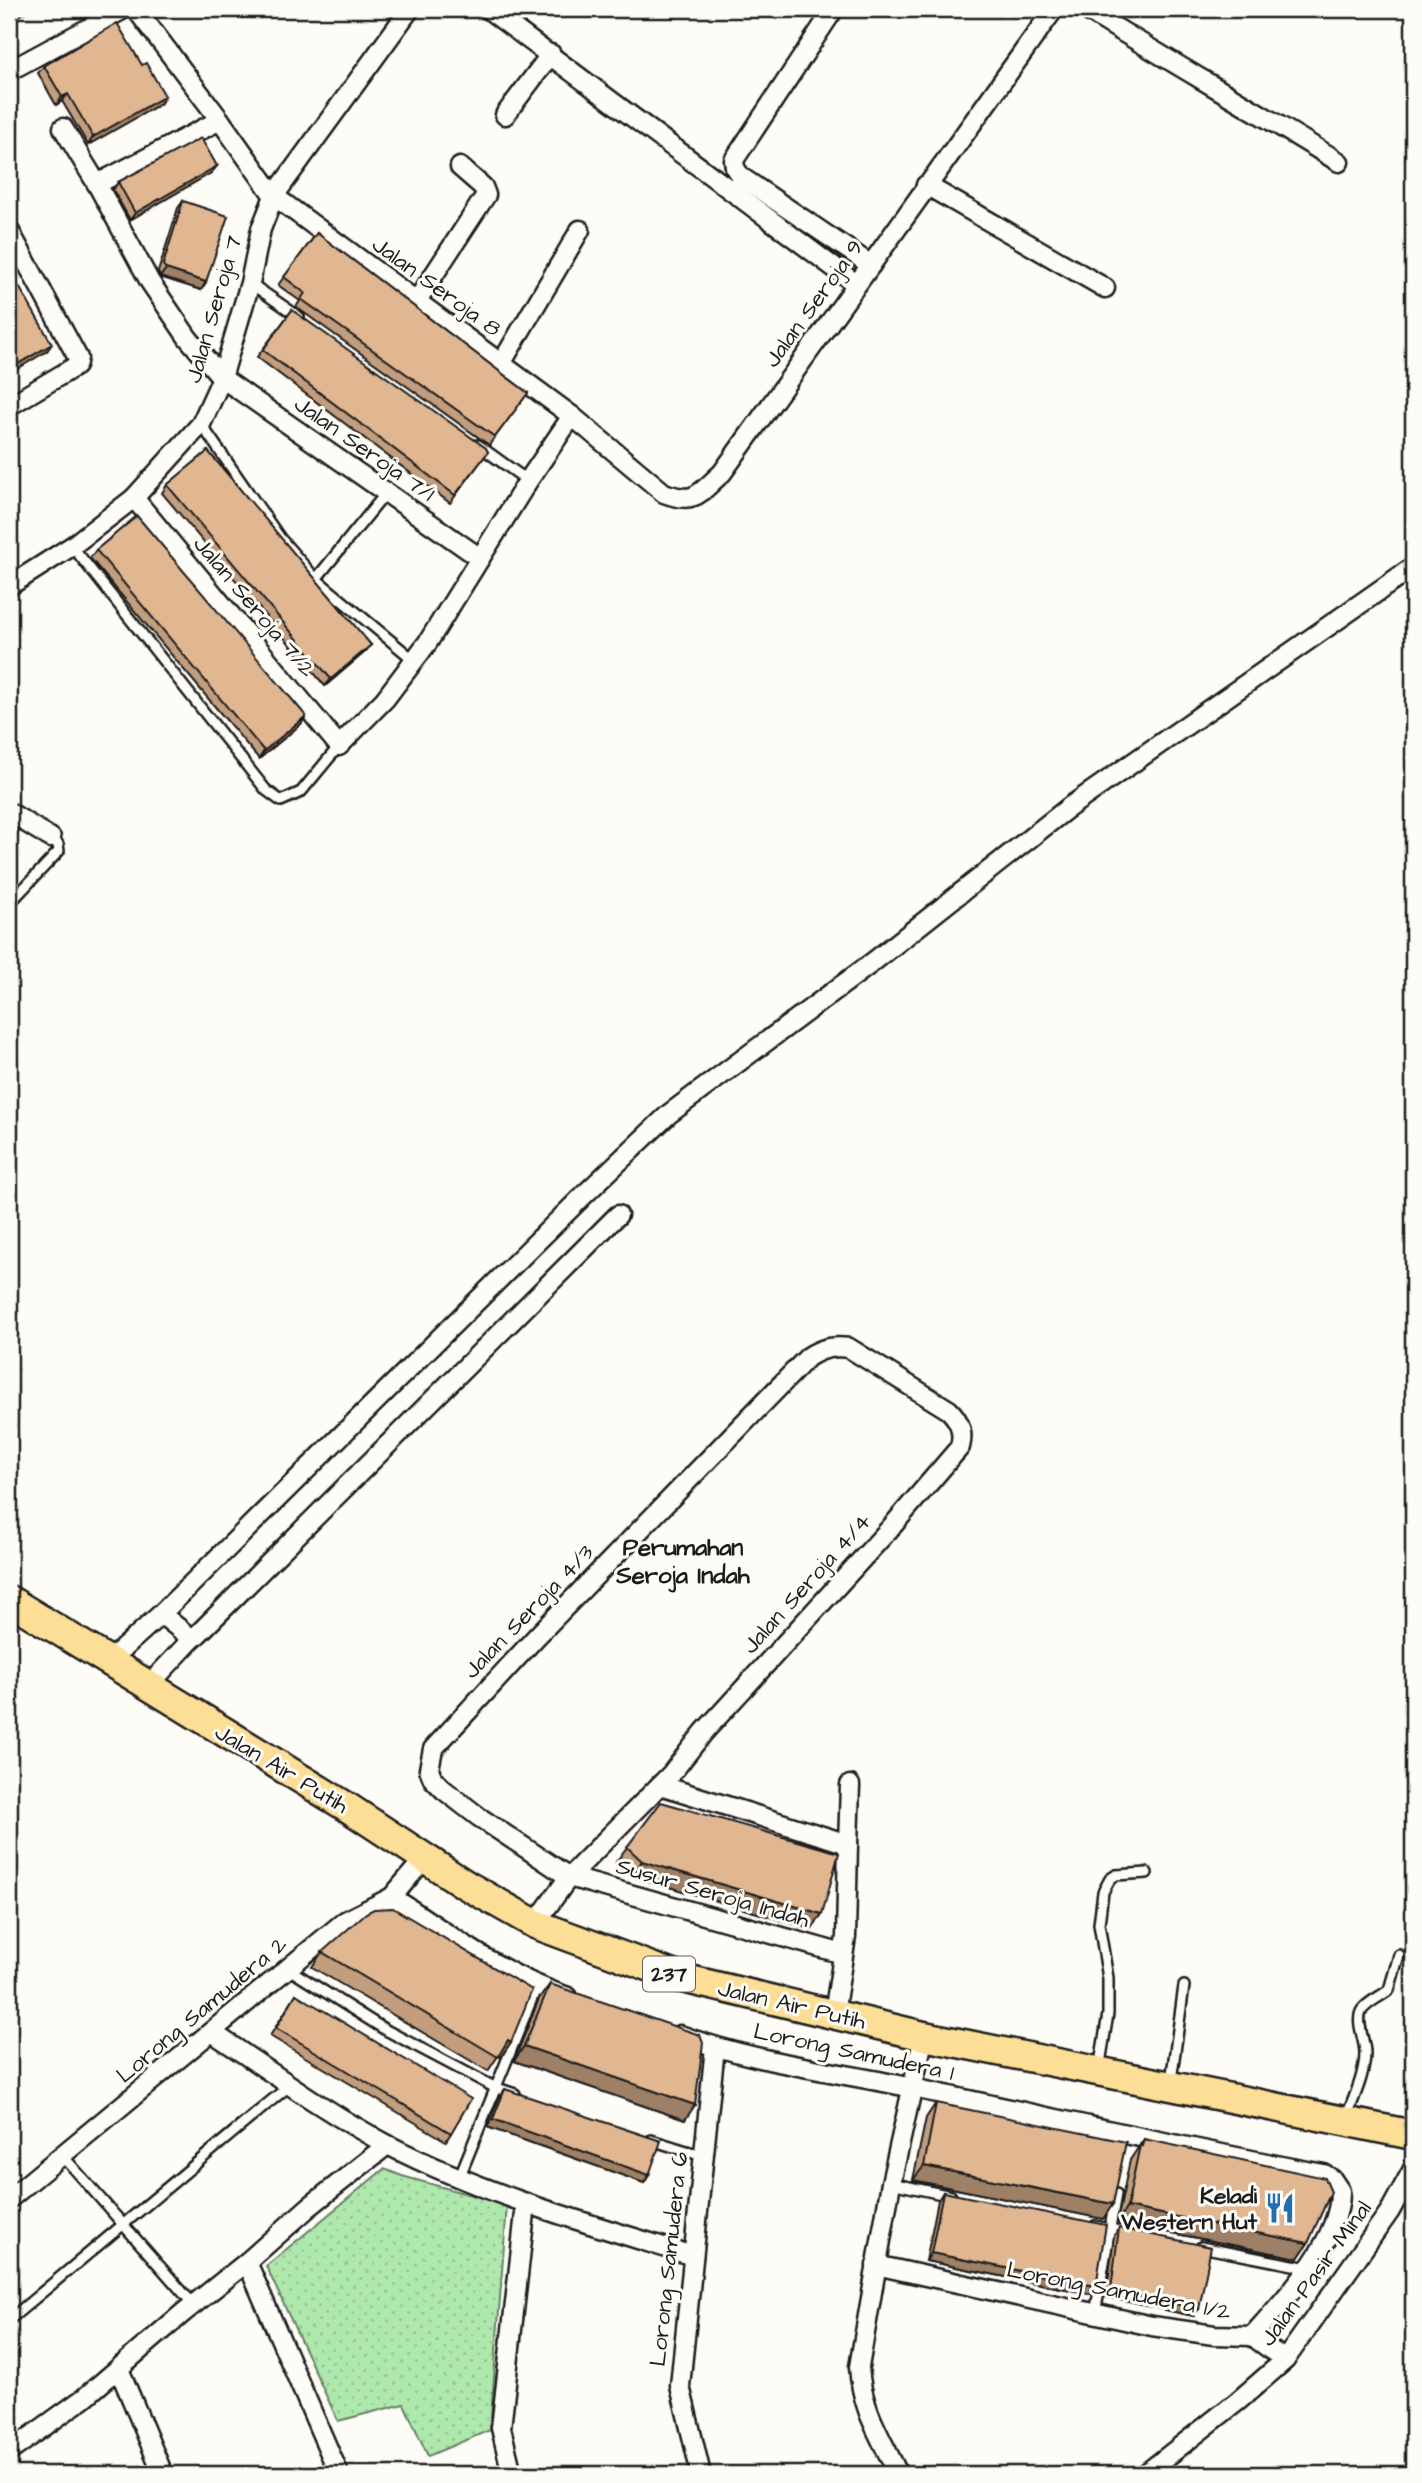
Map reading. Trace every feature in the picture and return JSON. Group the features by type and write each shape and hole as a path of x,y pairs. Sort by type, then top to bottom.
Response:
{"main road":[{"name":"Jalan Air Putih","path":"9,1600 347,1807 424,1859 535,1924 678,1977 924,2036 1413,2135"}],"street":[{"path":"9,71 124,9"},
{"name":"Jalan Seroja 8","path":"136,9 274,196 572,416"},
{"name":"Jalan Seroja 7","path":"11,579 72,546 134,498 201,424 222,378 250,282 261,229 274,196 410,9"},
{"path":"488,9 856,284"},
{"path":"834,9 734,160 735,168 741,177 871,265"},
{"name":"Jalan Seroja 9","path":"572,416 664,493 681,499 697,496 722,472 1054,9"},
{"path":"1085,9 1339,162"},
{"path":"505,115 551,54"},
{"path":"97,184 220,120"},
{"name":"Jalan Seroja 7/1","path":"63,128 150,282 188,338 222,378 480,558"},
{"path":"416,302 486,195 483,187 460,167"},
{"path":"926,185 1104,288"},
{"path":"9,230 78,358 76,366 9,406"},
{"path":"501,364 580,230"},
{"path":"339,746 385,699 428,642 528,481 572,416"},
{"name":"Jalan Seroja 7/2","path":"134,498 339,746"},
{"path":"109,1661 161,1614 669,1114 873,962 1068,808 1413,567"},
{"path":"9,812 51,838"},
{"path":"148,1686 618,1215"},
{"name":"Jalan Seroja 4/3","path":"569,1877 479,1817 433,1779 429,1769 433,1749 476,1701 808,1357 820,1349 835,1347"},
{"name":"Jalan Seroja 4/4","path":"535,1924 569,1877 660,1785 704,1732 894,1524 960,1447 961,1429 949,1410 849,1348 835,1347"},
{"path":"161,1614 192,1639"},
{"path":"660,1785 848,1844"},
{"path":"834,2014 846,1937 850,1785"},
{"name":"Lorong Samudera 2","path":"9,2199 213,2033 345,1921 393,1897 424,1859"},
{"name":"Susur Seroja Indah","path":"569,1877 843,1954"},
{"path":"393,1897 462,1945 537,1986 585,2002"},
{"name":"Lorong Samudera 1","path":"669,2031 715,2048 913,2088 1127,2140 1324,2174 1332,2179"},
{"path":"213,2033 290,2085 387,2144 458,2178 526,2204 693,2256"},
{"path":"898,2474 875,2429 861,2393 859,2367 891,2183 924,2036"},
{"name":"Lorong Samudera 6","path":"701,2474 680,2386 715,2048"},
{"path":"9,2452 118,2369 387,2144"},
{"name":"Lorong Samudera 1/2","path":"876,2265 1096,2314 1214,2335 1252,2336 1308,2268 1327,2238 1338,2212 1340,2191 1332,2179"},
{"name":"Jalan Pasir Minal","path":"1145,2474 1238,2401 1285,2360 1410,2180"},
{"path":"512,2474 501,2428 526,2204"},
{"path":"247,2262 339,2474"},
{"path":"1252,2336 1285,2360"},
{"path":"118,2369 163,2474"}],"lane":[{"path":"250,282 306,322"},
{"path":"201,424 280,538 316,579 414,660"},
{"path":"472,441 528,481"},
{"path":"316,579 386,493"},
{"path":"72,546 266,790 281,801 301,792 339,746"},
{"path":"9,904 59,851 58,844 51,838"},
{"path":"1099,2072 1108,2014 1108,1978 1099,1924 1103,1892 1110,1879 1116,1875 1147,1873"},
{"path":"1345,2121 1360,2080 1365,2055 1359,2021 1361,2012 1371,2001 1389,1990 1399,1955"},
{"path":"287,1968 384,2029 494,2087 527,2098"},
{"path":"458,2178 537,1986"},
{"path":"1170,2086 1184,1986"},
{"path":"9,2320 290,2085"},
{"path":"638,2136 704,2156"},
{"path":"63,2155 193,2304"},
{"path":"891,2183 959,2197"},
{"path":"1096,2314 1108,2229 1117,2188"},
{"path":"1081,2224 1135,2234"},
{"path":"1188,2245 1308,2268"}],"green space":[{"path":"384,2169 507,2205 490,2430 428,2456 404,2404 338,2421 266,2266"}],"building":[{"path":"9,9 24,9 9,17"},
{"path":"117,23 142,65 146,63 165,96 93,137 68,94 62,97 44,66"},
{"path":"201,138 217,166 135,213 118,182"},
{"path":"183,201 228,216 206,282 166,269 163,265"},
{"path":"317,233 528,393 495,437 301,299 305,293 284,277"},
{"path":"9,269 52,344 9,369"},
{"path":"292,310 486,448 488,452 455,495 263,350"},
{"path":"208,451 371,645 331,679 167,485"},
{"path":"137,516 306,716 264,751 96,550"},
{"path":"9,827 16,831 9,842"},
{"path":"661,1802 839,1853 822,1914 642,1861 627,1847"},
{"path":"393,1908 532,1990 511,2042 508,2040 498,2057 322,1952 366,1913 374,1909"},
{"path":"550,1984 700,2035 703,2043 695,2105 524,2046"},
{"path":"296,1994 471,2099 451,2133 276,2028"},
{"path":"505,2089 661,2141 649,2175 493,2119"},
{"path":"936,2103 1126,2142 1113,2204 924,2166"},
{"path":"1144,2139 1325,2178 1331,2192 1308,2243 1127,2207 1140,2145 1142,2146"},
{"path":"943,2192 1106,2225 1096,2286 931,2253"},
{"path":"1119,2228 1211,2247 1199,2309 1111,2289"}],"place":[{"name":"Keladi Western Hut","path":"1280,2208"}],"district":[{"name":"Perumahan Seroja Indah","path":"683,1561"}]}
